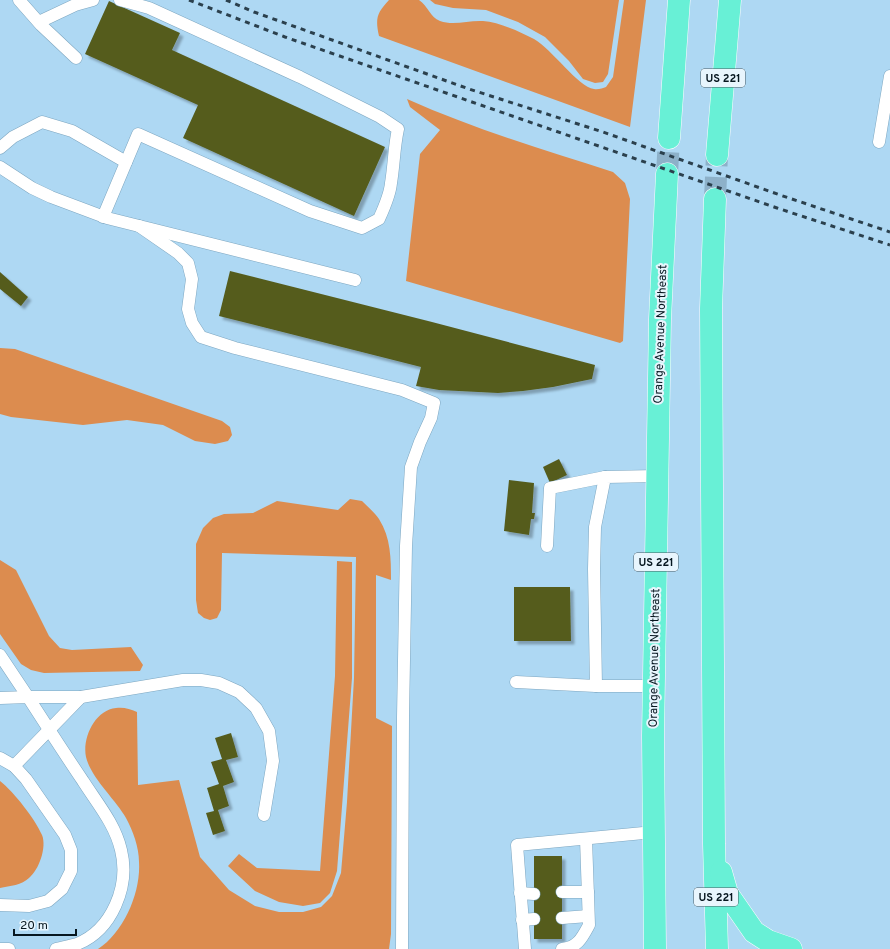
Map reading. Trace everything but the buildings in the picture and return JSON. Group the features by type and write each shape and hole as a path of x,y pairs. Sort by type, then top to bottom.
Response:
{"highway":[{"path":"669,138 679,0"},
{"name":"US 221","path":"718,155 730,0"},
{"name":"Orange Avenue Northeast","path":"655,949 654,686 657,476 660,319 667,174"},
{"name":"US 221","path":"715,199 711,309 714,844 717,949"},
{"path":"714,844 727,893 754,932 768,941 791,949"}],"lane":[{"path":"19,0 76,58"},
{"path":"39,22 75,5 94,0"},
{"path":"103,217 138,134 310,211 362,228 379,219 385,203 391,184 394,149 398,129 380,117 300,76 149,8 120,0"},
{"path":"879,142 890,83"},
{"path":"0,148 13,137 42,122 72,131 126,162"},
{"path":"0,167 32,188 103,217 355,280"},
{"path":"138,226 178,253 188,263 192,279 188,309 192,323 202,337 235,348 402,390 434,403 431,418 420,442 411,468 406,546 402,949"},
{"path":"547,546 550,488 605,477 657,476"},
{"path":"596,686 594,527 605,477"},
{"path":"0,655 112,826 121,850 123,876 119,897 111,916 95,932 77,944 56,949"},
{"path":"0,698 81,697 183,680 201,680 219,683 239,692 256,708 269,732 273,761 264,815"},
{"path":"516,682 596,686 654,686"},
{"path":"14,766 81,697"},
{"path":"0,758 14,766 26,779 65,835 71,850 71,871 62,889 48,901 28,906 0,905"},
{"path":"525,949 517,845 654,832"},
{"path":"562,949 572,948 582,937 588,925 586,839"},
{"path":"562,892 588,892"},
{"path":"520,893 534,894"},
{"path":"562,918 588,916"},
{"path":"522,920 534,919"},
{"path":"0,949 9,949"}],"shaded area":[{"path":"389,0 419,0 434,17 440,21 456,23 483,21 496,23 516,30 541,44 580,82 588,87 600,89 606,87 613,77 624,0 646,0 630,127 379,36 377,25 378,16"},
{"path":"430,0 619,0 608,74 603,82 595,83 583,79 569,61 545,37 518,22 486,10 453,8 435,4"},
{"path":"407,99 483,129 613,172 625,183 630,199 623,341 620,343 406,281 420,154 440,130 410,107"},
{"path":"0,348 15,349 222,421 230,427 232,435 228,441 215,444 195,441 163,425 127,420 83,425 11,417 0,414"},
{"path":"350,499 362,501 379,519 386,534 390,556 391,580 376,575 376,718 392,726 391,934 389,949 98,949 107,942 123,922 134,898 139,874 138,851 131,828 122,811 93,773 86,757 85,750 88,734 96,719 109,710 116,708 127,708 137,712 138,785 179,780 200,857 229,890 255,906 279,912 303,912 321,907 332,896 341,873 347,802 354,678 356,557 222,553 221,610 217,618 210,620 204,618 198,613 196,600 196,544 203,528 213,518 224,514 253,513 277,501 338,510"},
{"path":"0,560 16,570 49,636 60,648 72,650 131,647 143,665 140,671 44,673 31,670 21,664 0,634"},
{"path":"337,561 352,562 352,678 337,871 330,893 320,903 303,906 279,902 255,891 228,866 239,854 257,868 320,871 335,676"},
{"path":"0,781 18,799 34,821 42,835 43,852 36,870 29,878 19,884 0,888"}],"tunnel":[{"path":"667,174 669,138"},
{"path":"715,199 717,155"}],"railway":[{"path":"189,0 285,37 777,208 890,245"},
{"path":"226,0 254,12 469,89 603,132 780,195 890,232"}]}
